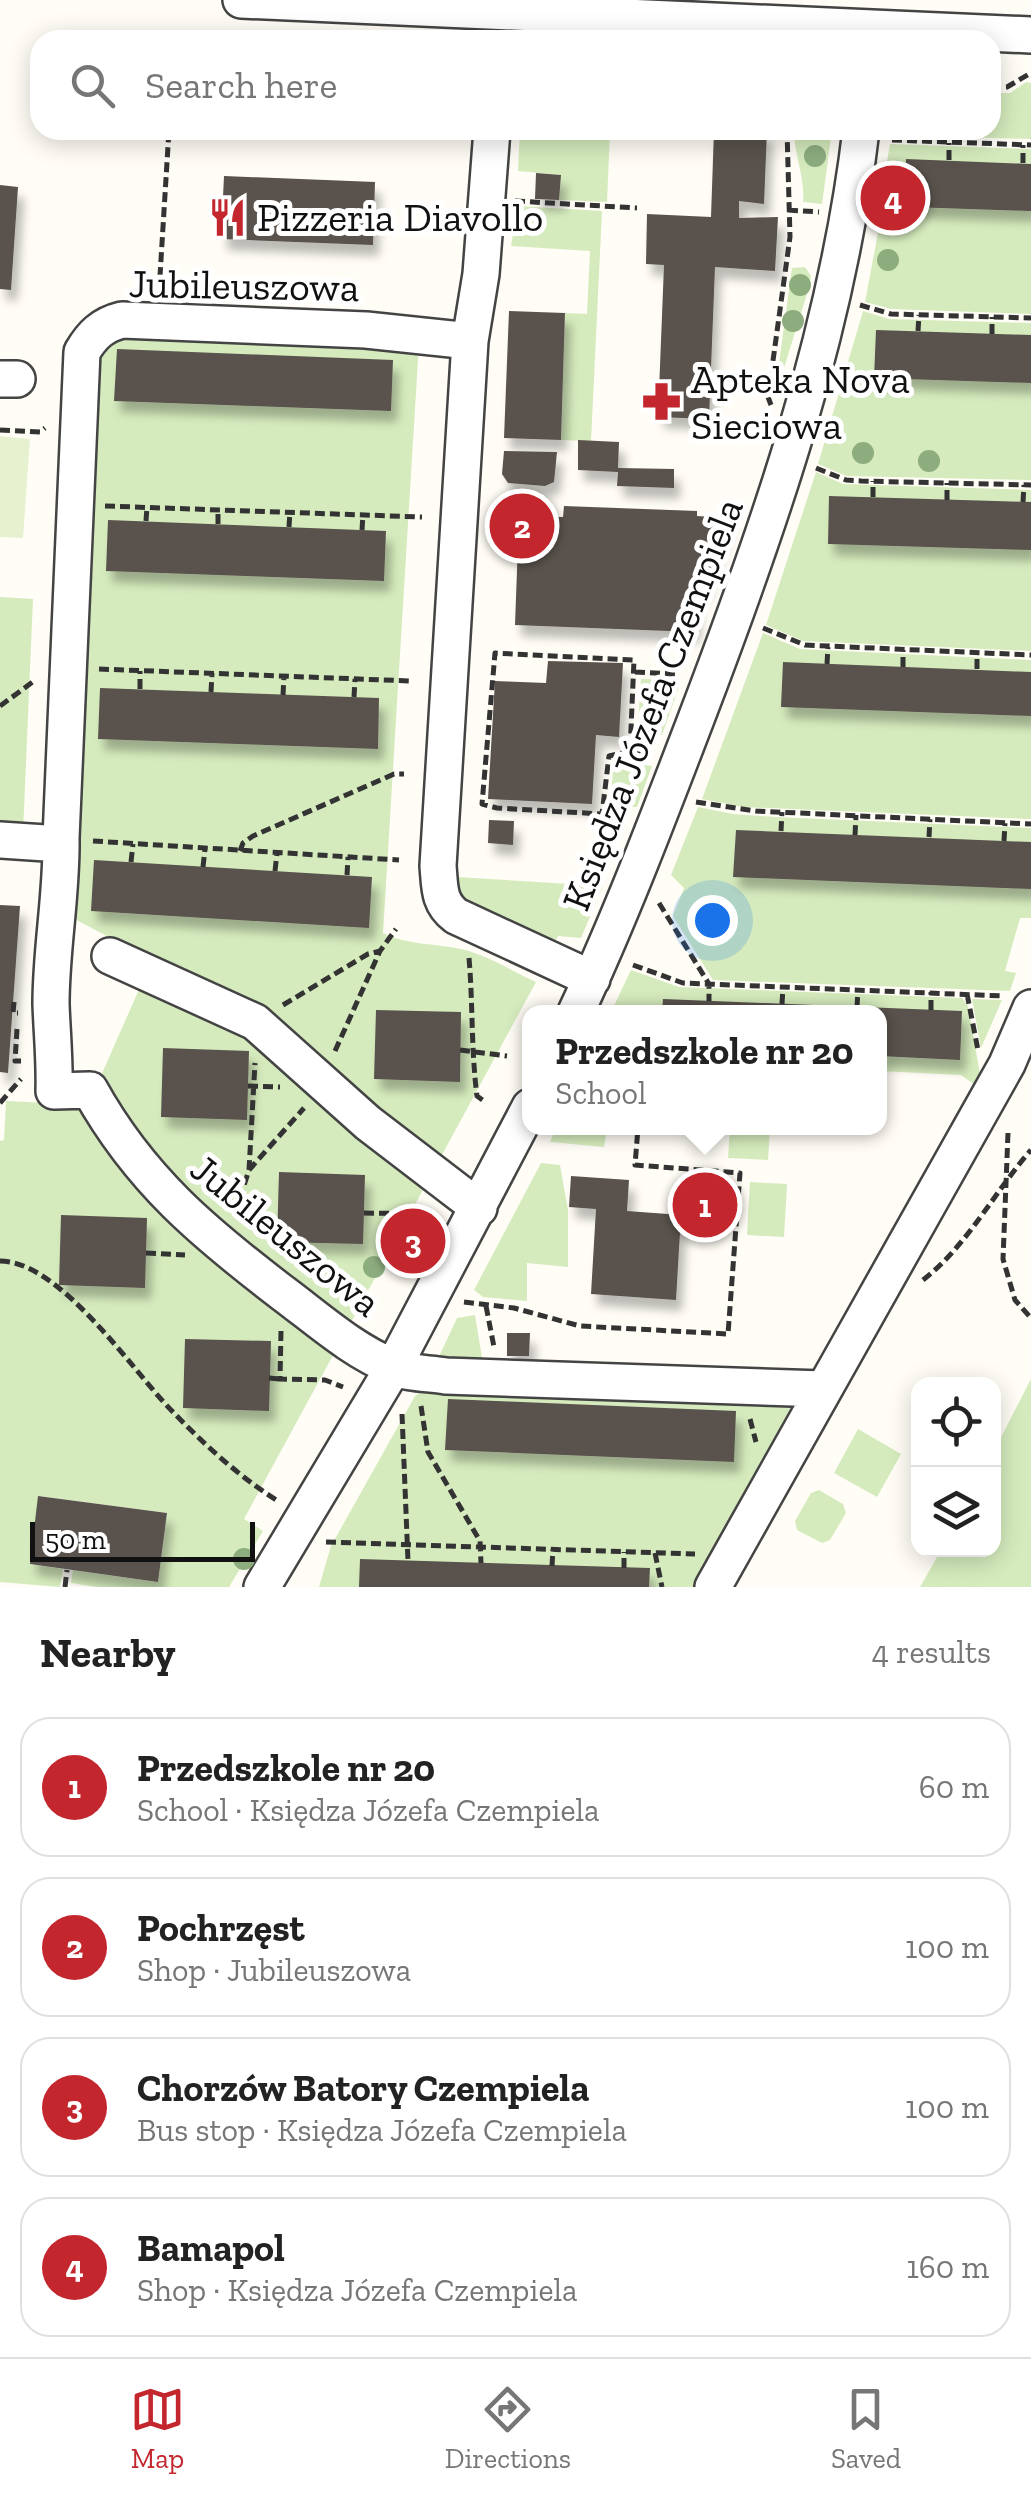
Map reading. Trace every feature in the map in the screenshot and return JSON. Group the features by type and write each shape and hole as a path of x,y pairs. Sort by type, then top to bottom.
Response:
{"street":[{"path":"241,0 499,25 866,22 960,30"},
{"path":"1001,33 1031,36"},
{"path":"491,140 481,274 470,341 438,866 440,898 444,908 456,916 592,979"},
{"name":"Księdza Józefa Czempiela","path":"579,1005 640,868 733,624 828,322 850,212 872,140"},
{"name":"Jubileuszowa","path":"470,341 366,330 122,320 92,335 82,352 60,841 62,868 54,934 54,1091 90,1090 145,1173 225,1250 352,1347 393,1368 446,1376 823,1390"},
{"path":"0,840 60,841"},
{"path":"110,956 255,1022 408,1156 479,1208"},
{"path":"713,1587 1007,1064 1023,1002"},
{"path":"262,1587 393,1368 522,1123"}],"path":[{"path":"1001,87 1029,73"},
{"path":"161,255 168,140"},
{"path":"772,408 768,396 790,237 788,140"},
{"path":"927,140 1027,145 1022,163"},
{"path":"949,142 949,160"},
{"path":"512,201 637,208"},
{"path":"788,210 827,212"},
{"path":"860,306 891,314 1031,318"},
{"path":"918,331 919,315"},
{"path":"992,317 992,334"},
{"path":"0,430 40,432"},
{"path":"813,467 846,480 1027,485 1023,502"},
{"path":"873,497 874,481"},
{"path":"947,483 947,500"},
{"path":"78,506 422,517"},
{"path":"146,507 146,522"},
{"path":"218,509 218,524"},
{"path":"289,527 290,512"},
{"path":"362,514 362,530"},
{"path":"761,627 805,646 1031,656"},
{"path":"828,646 828,664"},
{"path":"903,650 903,666"},
{"path":"977,653 977,670"},
{"path":"630,751 634,660 495,654 482,804 602,814 608,756 650,752"},
{"path":"68,668 411,680"},
{"path":"140,670 140,690"},
{"path":"636,672 692,675"},
{"path":"211,692 212,673"},
{"path":"283,695 284,676"},
{"path":"354,697 355,678"},
{"path":"240,851 242,843 252,836 394,774 404,774"},
{"path":"696,802 782,812 1031,824"},
{"path":"781,832 782,812"},
{"path":"856,816 856,834"},
{"path":"929,838 930,819"},
{"path":"1004,841 1005,822"},
{"path":"60,841 399,860"},
{"path":"131,862 133,844"},
{"path":"203,867 205,849"},
{"path":"275,871 277,853"},
{"path":"347,875 348,857"},
{"path":"657,900 709,984 709,1001"},
{"path":"146,1252 219,1257 225,1250 249,1170 314,1095 380,951 396,929"},
{"path":"468,946 473,1013 471,1051 478,1096 484,1102"},
{"path":"630,963 674,981 931,992 1023,1002"},
{"path":"782,987 782,1004"},
{"path":"858,990 858,1005"},
{"path":"931,992 931,1010"},
{"path":"460,1050 507,1056"},
{"path":"1010,1119 1004,1258 1015,1300 1031,1318"},
{"path":"461,1302 514,1308 580,1326 728,1334 740,1173 635,1165 637,1135"},
{"path":"882,1285 915,1286 928,1277 1031,1150"},
{"path":"364,1213 433,1214"},
{"path":"0,1261 16,1261 34,1270 108,1332 170,1408 244,1480 285,1505"},
{"path":"280,1379 282,1292"},
{"path":"269,1378 325,1380 343,1387"},
{"path":"419,1393 428,1452 482,1547 480,1563"},
{"path":"402,1412 408,1560"},
{"path":"323,1542 731,1555"},
{"path":"552,1566 553,1550"},
{"path":"624,1552 624,1568"},
{"path":"655,1553 662,1587"},
{"path":"65,1587 67,1570"}],"green space":[{"path":"1026,82 1031,83 1031,139 1001,138 1001,93 1010,93"},
{"path":"520,140 610,140 607,202 559,200 560,175 518,171"},
{"path":"795,140 831,140 822,204 803,202"},
{"path":"890,144 1031,149 1031,314 891,309 865,302 883,206 903,207 904,180 884,179"},
{"path":"518,206 602,211 591,441 561,440 565,313 587,314 590,251 511,246"},
{"path":"805,267 811,276 807,294 774,400 792,268"},
{"path":"863,311 889,319 1031,323 1031,480 846,476 818,464"},
{"path":"129,335 419,343 383,933 469,951 536,982 244,1519 263,1531 229,1587 97,1587 71,1583 73,1570 158,1582 167,1513 39,1496 30,1564 63,1569 60,1587 0,1582 0,1141 4,1140 6,1101 88,1105 152,960 69,916 92,370 103,346"},
{"path":"0,436 30,439 23,538 0,537"},
{"path":"816,472 843,484 1031,490 1031,651 803,641 766,625"},
{"path":"0,597 33,599 23,833 0,832"},
{"path":"763,633 800,649 1031,660 1031,819 743,807 702,799"},
{"path":"641,679 676,680 679,687 662,735 637,738"},
{"path":"636,764 652,766 637,807 610,806 613,772"},
{"path":"698,807 776,817 1031,828 1031,918 1020,918 1005,971 1016,973 1010,991 713,980 673,916 684,888 671,875"},
{"path":"457,877 603,886 581,938 558,936 553,946 480,914 461,892"},
{"path":"631,970 679,987 962,998 968,1006 983,1091 961,1075 887,1071 887,1005 614,1005"},
{"path":"972,999 1002,1000 981,1048"},
{"path":"553,1135 606,1135 604,1147 550,1142"},
{"path":"730,1135 770,1135 768,1160 728,1158"},
{"path":"541,1163 560,1165 568,1210 568,1267 527,1263 527,1301 483,1297 474,1290"},
{"path":"750,1182 787,1184 784,1237 747,1235"},
{"path":"475,1315 484,1370 436,1363 457,1318"},
{"path":"1031,1379 1031,1587 920,1587 937,1557 1001,1557 1001,1437"},
{"path":"427,1388 804,1402 704,1587 319,1587 331,1546 415,1396"},
{"path":"858,1429 901,1454 877,1497 834,1473"},
{"path":"819,1490 843,1504 846,1513 830,1540 822,1543 797,1530 795,1521 811,1493"}],"building":[{"path":"714,140 767,140 764,204 739,201 739,218 778,217 775,271 715,267 709,419 658,417 664,265 646,264 647,214 711,217"},
{"path":"906,159 1031,164 1031,211 881,206 882,179 905,179"},
{"path":"536,173 561,175 559,200 535,199"},
{"path":"224,176 375,182 373,245 221,239"},
{"path":"0,185 18,187 11,290 0,289"},
{"path":"509,311 565,313 561,440 504,438"},
{"path":"876,330 1031,335 1031,383 874,378"},
{"path":"117,349 393,360 391,411 114,401"},
{"path":"578,440 619,442 618,468 674,469 674,488 617,486 618,472 578,470"},
{"path":"504,451 557,452 554,482 545,486 508,483 502,474"},
{"path":"829,496 1031,502 1031,550 828,544"},
{"path":"564,506 697,511 697,516 728,518 702,591 696,591 694,632 515,625 519,516 563,517"},
{"path":"108,520 386,531 384,581 106,571"},
{"path":"548,661 623,663 619,737 596,735 592,804 488,799 495,681 546,683"},
{"path":"783,662 1031,672 1031,716 781,707"},
{"path":"100,688 379,698 378,749 98,739"},
{"path":"489,820 514,821 513,845 488,843"},
{"path":"736,830 1031,842 1031,889 733,877"},
{"path":"94,860 372,877 369,928 91,911"},
{"path":"0,905 20,906 8,1073 0,1072"},
{"path":"663,999 812,1005 663,1005"},
{"path":"887,1008 962,1011 960,1060 887,1056"},
{"path":"376,1010 461,1012 460,1082 374,1079"},
{"path":"163,1048 249,1051 247,1120 161,1117"},
{"path":"279,1172 365,1175 363,1244 277,1242"},
{"path":"571,1176 629,1180 627,1211 681,1215 676,1300 591,1294 596,1209 569,1207"},
{"path":"61,1215 147,1218 145,1288 59,1285"},
{"path":"507,1333 530,1333 529,1356 507,1356"},
{"path":"185,1339 271,1341 269,1411 183,1408"},
{"path":"448,1399 736,1411 734,1462 445,1450"},
{"path":"38,1496 167,1513 158,1582 30,1564"},
{"path":"360,1559 650,1568 649,1587 359,1587"}],"place":[{"name":"Bamapol","path":"893,198"},
{"name":"Pizzeria Diavollo","path":"227,217"},
{"name":"Apteka Nova Sieciowa","path":"661,402"},
{"name":"Pochrzęst","path":"522,526"},
{"name":"Przedszkole nr 20","path":"705,1205"},
{"name":"Chorzów Batory Czempiela","path":"413,1241"}]}
